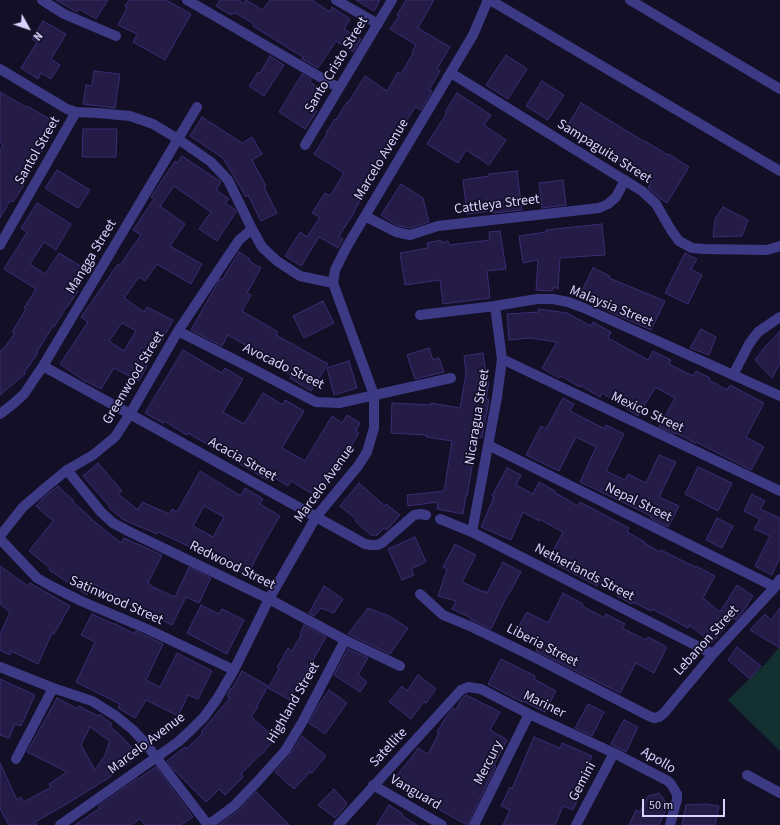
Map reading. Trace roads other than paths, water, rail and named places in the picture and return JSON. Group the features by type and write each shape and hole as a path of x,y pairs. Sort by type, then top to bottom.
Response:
{"street":[{"path":"42,0 64,14 116,36"},
{"path":"187,0 339,88"},
{"path":"336,0 378,24"},
{"name":"Santo Cristo Street","path":"305,145 392,0"},
{"path":"489,0 780,171"},
{"name":"Marcelo Avenue","path":"60,825 178,742 204,717 234,670 269,599 316,517 358,466 367,452 374,428 374,395 333,283 335,270 346,248 473,35 489,0"},
{"path":"630,0 780,89"},
{"path":"0,69 67,109 76,112 98,112 130,116 153,124 178,139 211,162 228,180 262,247 277,260 300,276 333,283"},
{"name":"Sampaguita Street","path":"451,73 642,191 656,204 679,241 692,248 767,250 780,246"},
{"name":"Mangga Street","path":"0,414 24,394 43,366 197,107"},
{"name":"Santol Street","path":"0,245 76,112"},
{"name":"Cattleya Street","path":"365,216 396,232 410,235 438,226 599,208 608,204 616,196 625,180"},
{"name":"Greenwood Street","path":"0,536 23,507 45,488 68,470 93,455 115,437 178,331 239,240 252,229"},
{"name":"Malaysia Street","path":"420,315 538,299 553,299 568,302 780,396"},
{"name":"Nicaragua Street","path":"472,532 497,397 502,359 495,306"},
{"path":"733,375 749,344 758,332 780,317"},
{"name":"Avocado Street","path":"178,331 316,402 339,403 451,378"},
{"name":"Mexico Street","path":"502,359 780,491"},
{"name":"Acacia Street","path":"43,366 365,544 377,545 414,515 426,515"},
{"name":"Nepal Street","path":"488,445 778,583"},
{"name":"Redwood Street","path":"68,470 101,512 113,523 269,599 345,640 400,666"},
{"name":"Netherlands Street","path":"440,520 472,532 713,654"},
{"name":"Satinwood Street","path":"0,539 37,578 51,586 234,670"},
{"name":"Lebanon Street","path":"654,718 659,717 664,713 713,654 778,583"},
{"name":"Liberia Street","path":"420,594 443,615 472,627 536,658 654,718"},
{"name":"Highland Street","path":"208,825 234,806 256,784 285,750 303,721 345,640"},
{"path":"0,667 53,688 92,701 116,716 146,744 208,825"},
{"name":"Mariner","path":"461,690 468,687 481,689 529,714 614,753"},
{"path":"16,760 53,688"},
{"name":"Satellite","path":"338,825 461,690"},
{"name":"Mercury","path":"474,825 529,714"},
{"name":"Gemini","path":"576,825 614,753"},
{"name":"Apollo","path":"614,753 668,781 671,784 677,794 677,799 670,825"},
{"path":"747,775 780,793"},
{"name":"Vanguard","path":"374,785 442,825"}]}
